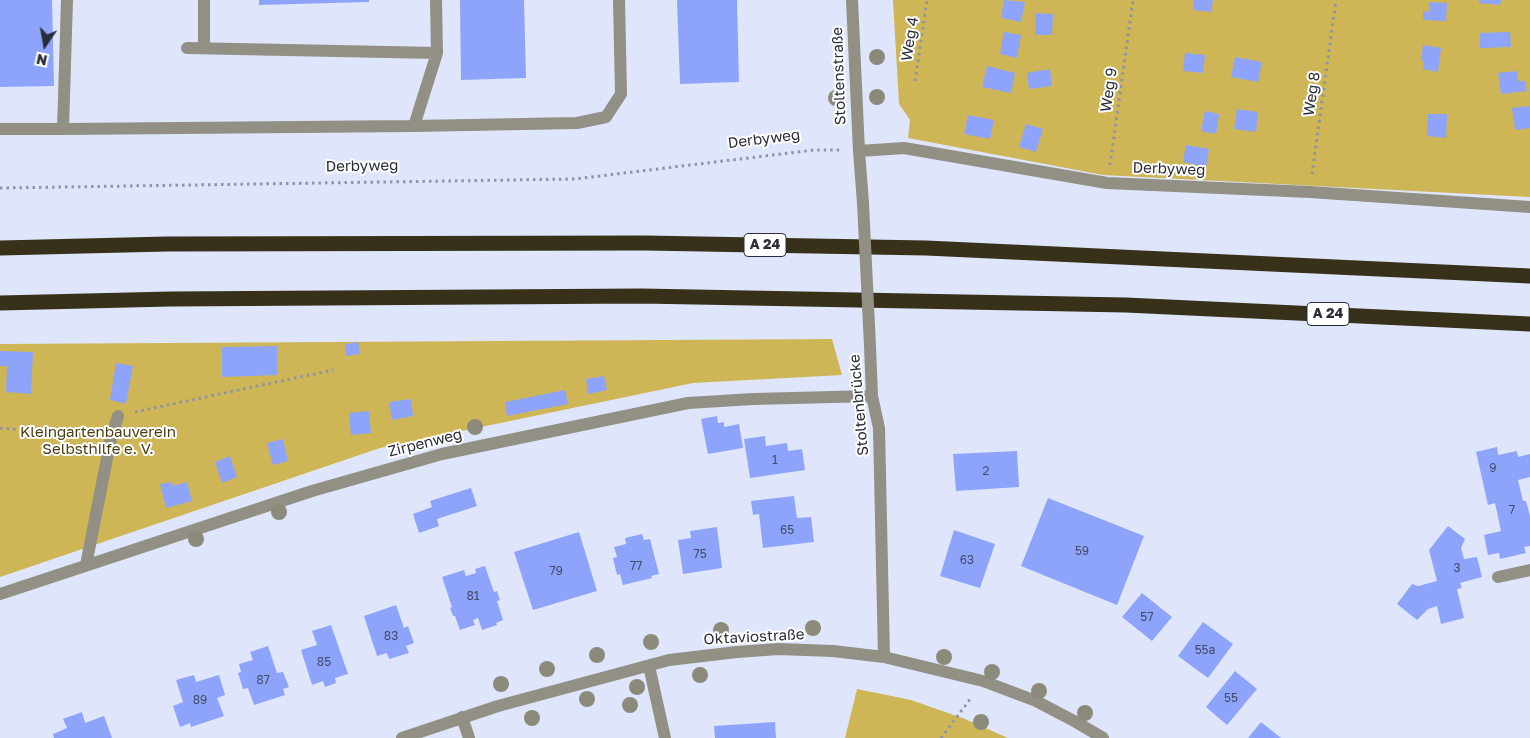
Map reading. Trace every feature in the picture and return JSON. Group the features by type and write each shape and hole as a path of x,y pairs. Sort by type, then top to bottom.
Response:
{"highway":[{"name":"A 24","path":"0,248 168,244 615,243 897,247 1530,276"},
{"name":"A 24","path":"0,303 171,299 671,296 1126,305 1530,324"}],"street":[{"path":"62,129 67,0"},
{"path":"204,0 204,48"},
{"path":"414,126 437,53 436,0"},
{"path":"0,129 578,123 606,117 621,94 619,0"},
{"name":"Stoltenstraße","path":"852,0 859,151"},
{"path":"187,48 437,53"},
{"name":"Derbyweg","path":"859,151 904,148 1107,183 1310,192 1530,207"},
{"name":"Stoltenbrücke","path":"859,151 872,396 880,428 884,657"},
{"name":"Zirpenweg","path":"0,594 312,490 452,452 688,403 753,399 872,396"},
{"path":"86,565 111,438 118,416"},
{"path":"1498,577 1530,570"},
{"name":"Oktaviostraße","path":"402,738 498,706 669,660 778,649 833,651 884,657 983,681 1036,701 1103,738"},
{"path":"649,666 664,738"},
{"path":"462,717 469,738"}],"path":[{"name":"Weg 4","path":"914,81 927,0"},
{"name":"Weg 9","path":"1107,183 1133,0"},
{"name":"Weg 8","path":"1310,192 1336,0"},
{"name":"Derbyweg","path":"0,188 575,179 814,150 859,151"},
{"path":"118,416 333,370"},
{"path":"0,428 111,438"},
{"path":"941,738 983,681"}],"green space":[{"path":"893,0 1530,0 1530,197 1103,175 908,138 910,120 899,104"},
{"name":"Kleingartenbauverein Selbsthilfe e. V.","path":"832,339 842,375 693,383 380,448 0,577 0,344"},
{"path":"857,689 911,700 965,719 1008,738 845,738"}],"building":[{"path":"0,0 52,0 54,86 0,87"},
{"path":"259,0 369,0 369,2 259,5"},
{"path":"460,0 524,0 526,78 461,80"},
{"path":"677,0 737,0 739,82 680,84"},
{"path":"1004,0 1025,2 1021,22 1001,18"},
{"path":"1194,0 1213,0 1211,12 1193,10"},
{"path":"1479,0 1501,0 1500,5 1479,3"},
{"path":"1429,2 1447,3 1446,21 1423,20 1423,11 1429,12"},
{"path":"1036,13 1053,14 1052,35 1035,35"},
{"path":"1004,32 1021,35 1017,58 1000,54"},
{"path":"1510,32 1511,47 1480,48 1480,33"},
{"path":"1423,45 1441,48 1438,72 1423,69 1424,61 1421,61"},
{"path":"1185,53 1205,55 1203,73 1183,71"},
{"path":"1235,57 1262,62 1258,82 1231,77"},
{"path":"987,66 1015,73 1011,93 982,87"},
{"path":"1050,69 1052,86 1029,89 1027,73"},
{"path":"1517,71 1518,81 1525,81 1527,91 1501,94 1498,73"},
{"path":"1530,106 1530,128 1515,130 1512,108"},
{"path":"1237,109 1258,112 1256,132 1234,129"},
{"path":"1205,111 1219,114 1216,134 1201,131"},
{"path":"1428,114 1447,114 1446,138 1427,136"},
{"path":"968,115 994,120 990,139 964,134"},
{"path":"1026,124 1043,129 1036,152 1019,147"},
{"path":"1186,145 1209,149 1206,167 1183,162"},
{"path":"358,342 360,354 346,356 345,344"},
{"path":"277,346 277,375 222,377 222,347"},
{"path":"0,351 33,352 31,394 6,392 7,366 0,366"},
{"path":"116,363 133,366 126,404 110,400"},
{"path":"604,376 607,390 588,394 586,379"},
{"path":"565,390 568,404 507,416 505,402"},
{"path":"411,399 413,416 392,420 389,402"},
{"path":"369,411 371,433 351,435 349,413"},
{"path":"717,416 718,423 724,422 724,427 739,424 743,448 708,454 701,419"},
{"path":"765,436 766,446 787,443 788,451 802,449 805,470 750,478 744,439"},
{"path":"283,439 288,461 273,465 267,443"},
{"path":"1497,447 1498,455 1517,451 1518,457 1530,454 1530,477 1518,480 1523,501 1526,501 1530,516 1530,546 1524,547 1526,553 1500,559 1499,553 1488,555 1484,535 1501,531 1495,503 1488,505 1476,452"},
{"path":"1017,451 1019,487 956,491 953,454"},
{"path":"230,456 237,477 222,483 215,462"},
{"path":"172,482 173,486 187,482 192,501 166,508 160,484"},
{"path":"471,488 477,506 437,519 439,526 419,533 413,514 432,507 430,501"},
{"path":"794,496 797,518 811,517 814,542 763,548 759,514 753,515 751,501"},
{"path":"1048,498 1144,536 1117,605 1021,566"},
{"path":"1448,526 1465,539 1461,548 1464,559 1477,557 1482,577 1460,583 1462,588 1457,589 1464,618 1441,624 1437,606 1428,609 1417,620 1397,604 1412,584 1418,586 1437,581 1429,550"},
{"path":"717,527 722,568 683,574 678,540 691,538 690,531"},
{"path":"954,530 995,544 980,588 940,576"},
{"path":"579,532 597,591 533,610 514,552"},
{"path":"642,534 644,540 650,539 659,574 651,576 652,578 623,585 620,574 617,575 613,558 617,557 614,547 626,544 625,538"},
{"path":"485,566 494,592 497,591 500,600 497,601 503,620 496,623 497,625 482,630 478,618 473,620 475,625 460,630 450,608 452,607 442,577 464,570 466,576 476,573 475,569"},
{"path":"1142,593 1172,617 1152,641 1122,617"},
{"path":"396,605 404,628 408,626 414,643 406,646 409,653 389,659 387,653 377,656 364,616"},
{"path":"1203,622 1233,644 1208,678 1178,656"},
{"path":"331,625 348,674 335,678 336,683 325,687 323,681 312,685 301,650 317,645 312,631"},
{"path":"268,646 277,673 283,672 289,687 283,689 285,695 254,705 248,688 243,689 238,673 241,672 239,664 253,660 250,652"},
{"path":"1235,671 1257,689 1227,725 1206,707"},
{"path":"194,675 196,682 219,675 225,695 217,698 224,716 191,727 190,723 180,727 173,706 183,702 176,680"},
{"path":"82,712 85,723 104,716 112,738 54,738 53,734 67,728 63,719"},
{"path":"775,722 776,738 715,738 714,726"},
{"path":"1261,722 1281,738 1248,738"}]}
